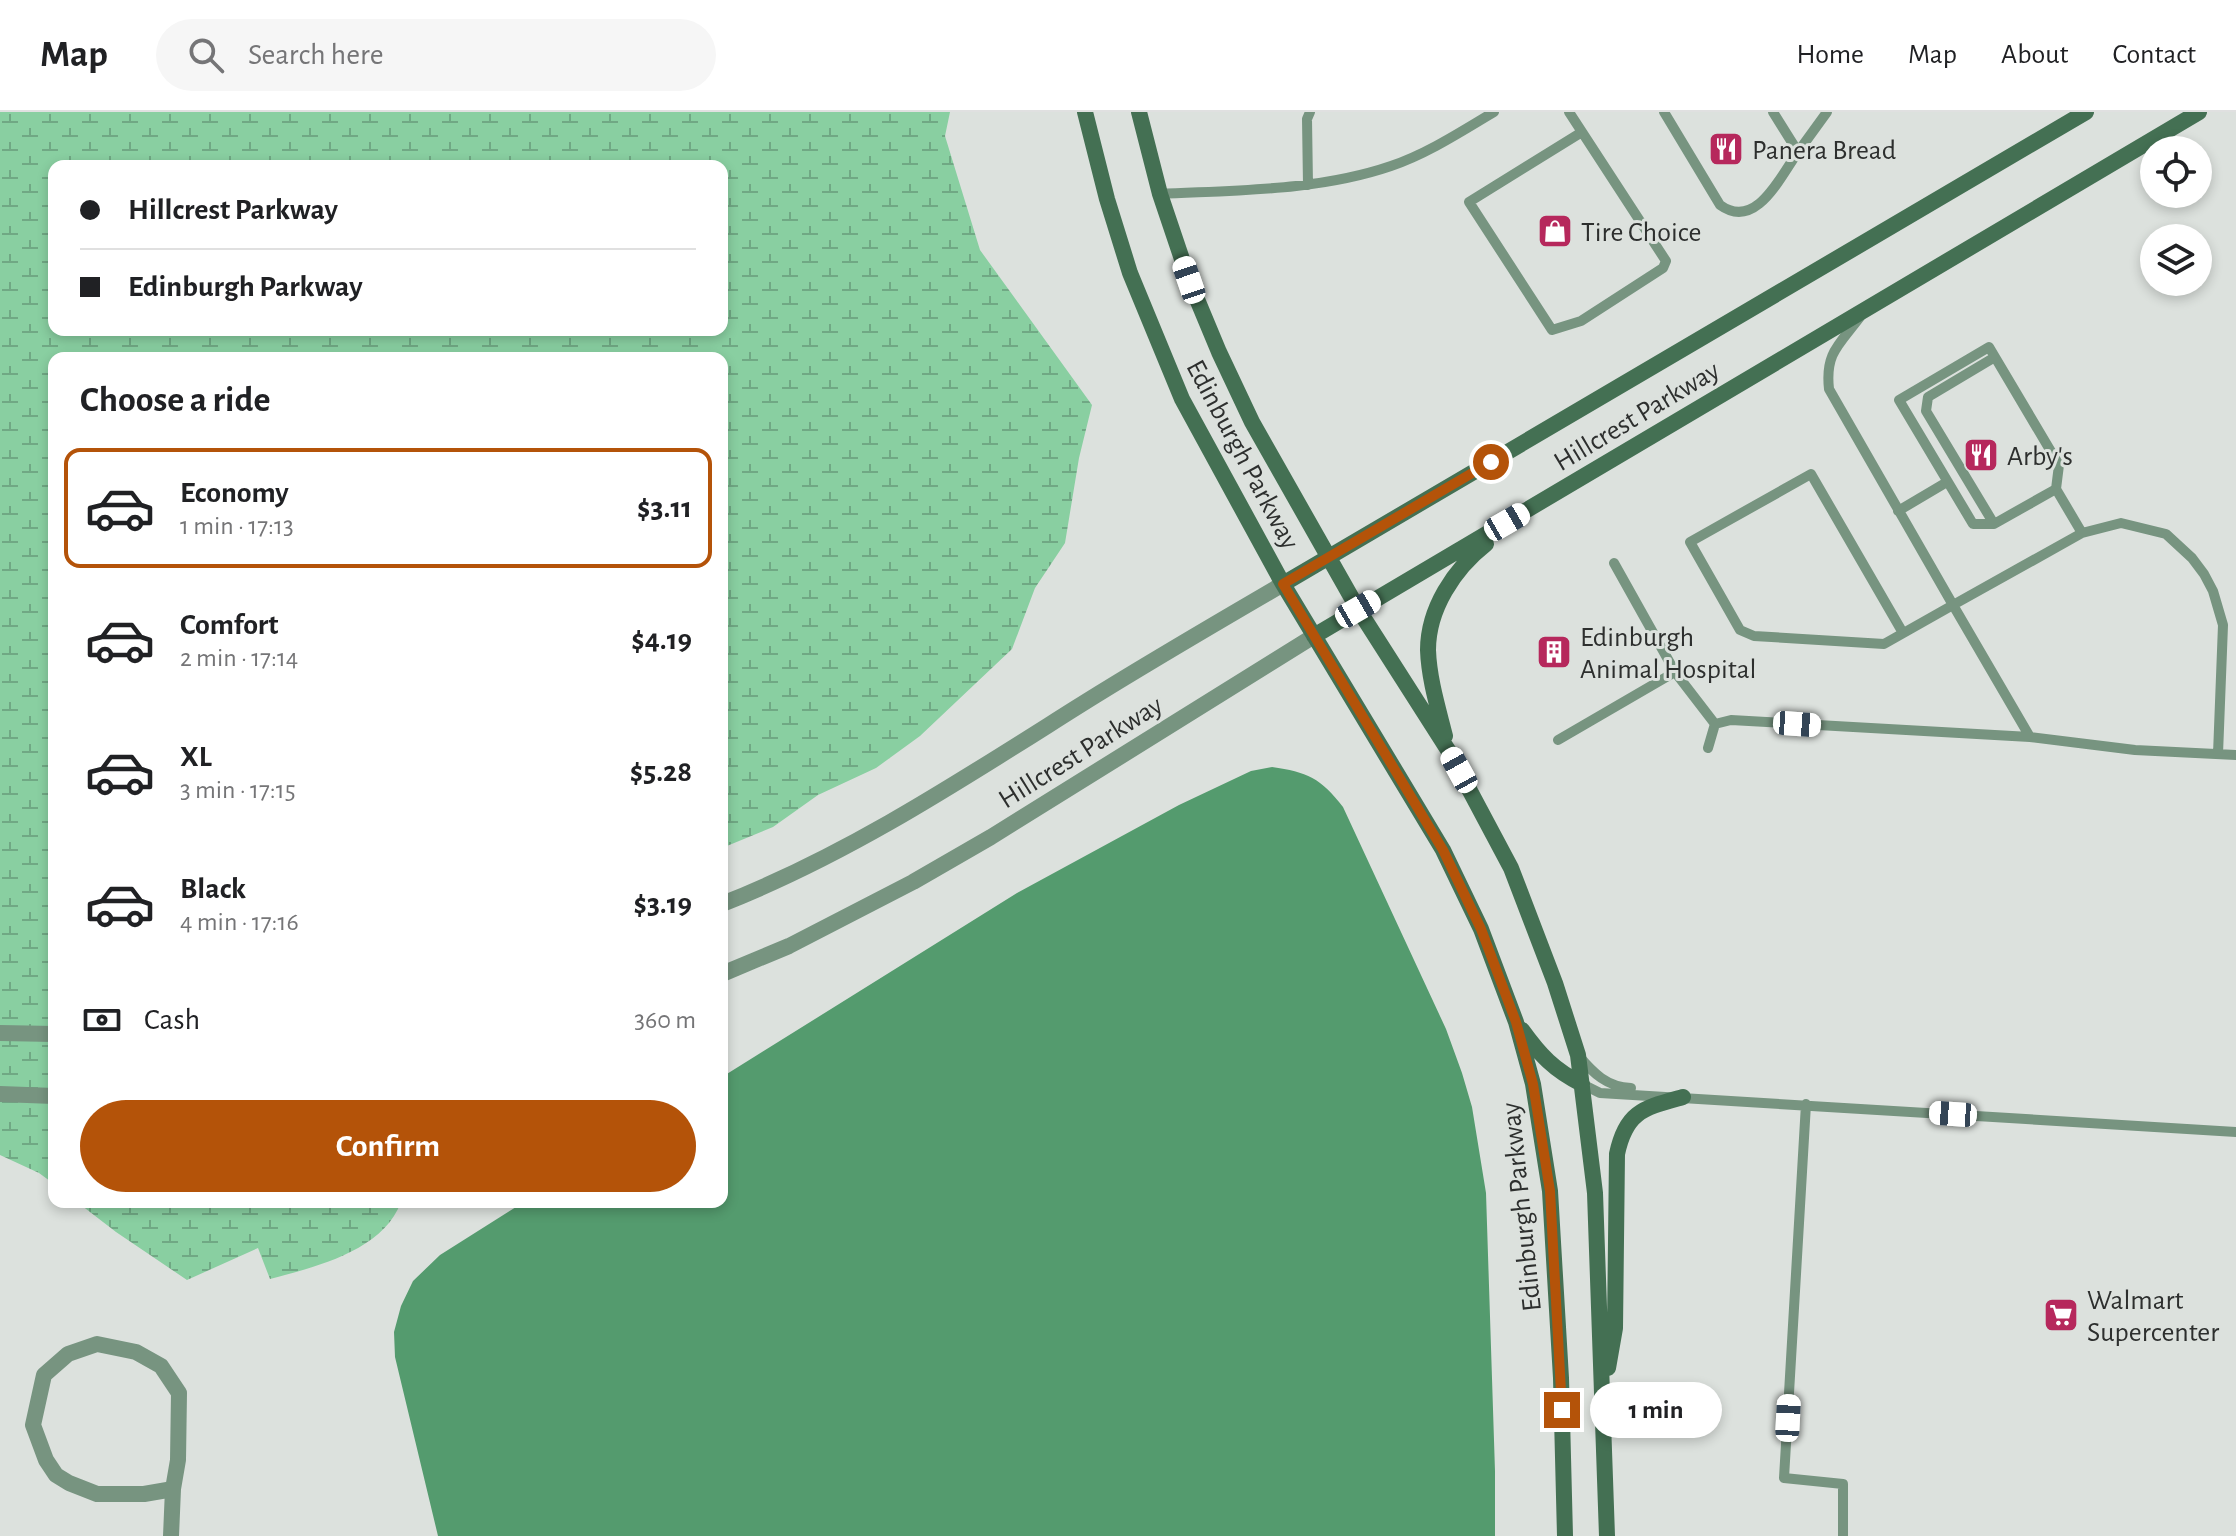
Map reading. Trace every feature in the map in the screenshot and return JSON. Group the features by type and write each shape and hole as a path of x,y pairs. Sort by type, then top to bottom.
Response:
{"main road":[{"name":"Edinburgh Parkway","path":"1085,112 1130,273 1197,429 1283,584 1449,863 1481,929 1516,1022 1533,1084 1550,1191 1561,1378 1565,1536"},
{"name":"Edinburgh Parkway","path":"1139,112 1160,194 1189,280 1252,422 1358,609 1448,750 1511,868 1555,983 1578,1055 1595,1193 1607,1536"},
{"name":"Hillcrest Parkway","path":"1283,584 2086,112"},
{"name":"Hillcrest Parkway","path":"1314,636 2199,112"},
{"path":"1448,750 1430,670 1428,648 1431,626 1455,574 1474,553 1532,507"},
{"path":"1516,1022 1542,1057 1564,1075 1582,1084"},
{"path":"1603,1401 1615,1328 1617,1154 1621,1133 1634,1115 1654,1105 1683,1097"}],"street":[{"name":"Hillcrest Parkway","path":"728,902 836,852 908,813 1108,688 1283,584"},
{"name":"Hillcrest Parkway","path":"728,971 851,915 991,837 1314,636"},
{"path":"0,1033 48,1034"},
{"path":"0,1094 48,1096"},
{"path":"171,1536 178,1460 179,1393 161,1366 136,1352 97,1344 68,1354 44,1375 33,1425 46,1460 56,1475 97,1494 144,1494 173,1489"}],"lane":[{"path":"1308,185 1307,119 1310,112"},
{"path":"1569,112 1666,261 1663,268 1581,321 1552,330 1469,202 1582,132"},
{"path":"1664,112 1720,205 1740,214 1762,201 1827,112"},
{"path":"1773,112 1798,152"},
{"path":"1160,194 1308,185 1358,176 1425,151 1489,114"},
{"path":"1866,309 1830,357 1827,371 1829,389 2030,737"},
{"path":"2056,489 1994,524 1973,524 1899,400 1989,347 2059,465 2056,489 2082,533"},
{"path":"1994,524 1926,411 1928,397 1995,357"},
{"path":"1903,633 1811,474 1690,542 1740,630 1754,636 1884,644 2082,533 2121,523 2166,534 2204,574 2213,591 2223,625 2218,754"},
{"path":"1898,511 1947,482"},
{"path":"1614,563 1675,672 1715,724"},
{"path":"1558,740 1675,672"},
{"path":"1715,724 1731,720 2030,737 2135,750 2236,755"},
{"path":"1708,748 1715,724"},
{"path":"1578,1055 1597,1077 1623,1088 1664,1089 1683,1097"},
{"path":"1582,1084 1600,1093 2236,1132"},
{"path":"1806,1104 1784,1478 1843,1484 1843,1536"}],"green space":[{"path":"0,112 950,112 945,136 980,250 1092,405 1079,458 1065,543 1035,588 1012,649 920,736 876,768 818,795 773,827 728,846 728,352 48,352 48,1180 0,1155"},
{"path":"85,1208 398,1208 392,1219 364,1245 307,1269 270,1279 258,1248 187,1280"}],"shaded area":[{"path":"1272,767 1295,771 1328,789 1343,807 1446,1029 1462,1073 1472,1107 1486,1193 1495,1536 438,1536 395,1357 394,1332 401,1306 413,1281 440,1255 514,1208 728,1208 728,1073 1017,893 1179,805 1251,771"}],"place":[{"name":"Panera Bread","path":"1726,149"},
{"name":"Tire Choice","path":"1555,231"},
{"name":"Arby's","path":"1981,455"},
{"name":"Edinburgh Animal Hospital","path":"1554,652"},
{"name":"Walmart Supercenter","path":"2061,1315"}],"route":[{"path":"1491,462 1283,584 1443,850 1481,929 1516,1022 1533,1084 1550,1191 1562,1410"}]}
